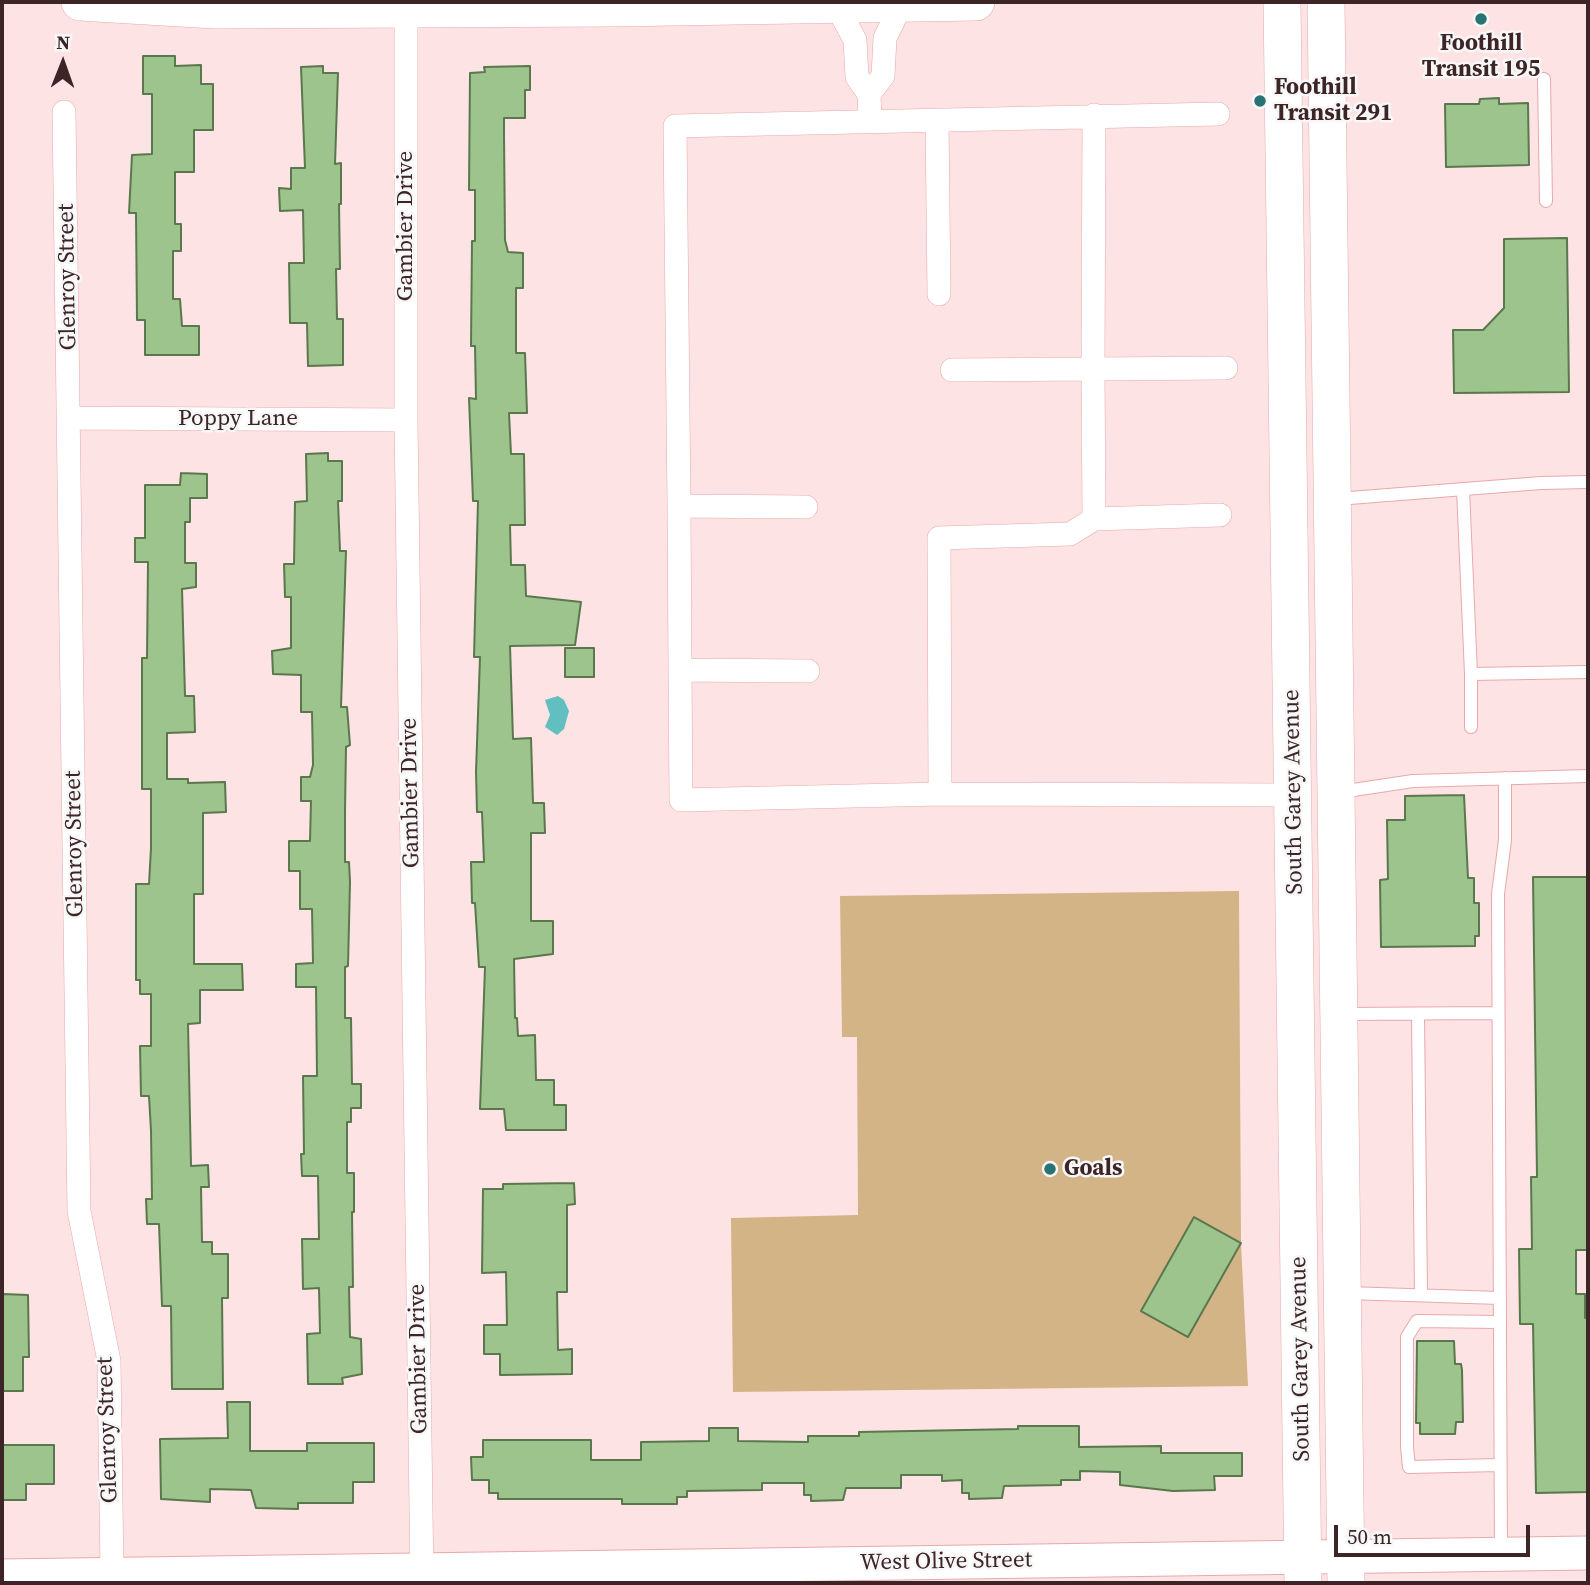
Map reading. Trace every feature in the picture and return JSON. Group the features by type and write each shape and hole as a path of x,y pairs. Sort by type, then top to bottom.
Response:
{"main road":[{"path":"80,2 214,10 406,5 835,5 976,2"},
{"name":"South Garey Avenue","path":"1282,2 1303,1569"},
{"name":"South Garey Avenue","path":"1326,2 1345,1569"},
{"path":"1293,725 1306,763 1319,780 1336,793"},
{"path":"1293,795 1311,812 1319,826 1337,874"}],"street":[{"path":"869,94 883,76 885,38 902,4"},
{"name":"Gambier Drive","path":"406,5 406,420 422,1577"},
{"path":"835,5 855,40 857,77 869,94 870,121"},
{"name":"Glenroy Street","path":"64,113 71,418 79,1211 109,1361 112,1573"},
{"path":"1218,114 676,126 681,800 940,794 1293,795"},
{"path":"1094,115 1094,519"},
{"path":"937,121 939,293"},
{"path":"952,370 1226,368"},
{"name":"Poppy Lane","path":"71,418 406,420"},
{"path":"679,506 806,507"},
{"path":"940,794 939,538 1070,534 1094,519 1220,515"},
{"path":"680,670 808,671"},
{"name":"West Olive Street","path":"2,1576 112,1573 422,1577 1345,1569 1500,1554 1588,1553"}],"lane":[{"path":"1544,79 1546,201"},
{"path":"1333,499 1588,482"},
{"path":"1463,489 1471,727"},
{"path":"1471,674 1588,672"},
{"path":"1336,793 1413,781 1588,776"},
{"path":"1500,1554 1498,894 1505,839 1505,778"},
{"path":"1339,1014 1498,1013"},
{"path":"1418,1014 1421,1295"},
{"path":"1343,1293 1500,1298"},
{"path":"1499,1322 1417,1321 1407,1336 1409,1467 1500,1465"}],"shaded area":[{"name":"Goals","path":"1239,891 1241,1243 1248,1386 733,1392 731,1218 858,1215 857,1037 842,1037 840,896"}],"water":[{"path":"558,696 564,700 569,711 564,729 557,735 545,727 550,715 545,700"}],"building":[{"path":"143,56 175,56 175,66 201,65 201,84 213,84 213,130 194,130 194,172 175,172 175,224 181,224 181,251 173,251 173,299 180,299 182,326 199,326 199,355 145,355 145,320 137,320 136,213 129,213 132,155 152,154 152,94 143,94"},
{"path":"323,66 323,73 338,73 335,164 341,163 341,204 340,269 336,269 337,319 343,319 343,365 308,366 307,323 290,323 289,263 304,263 303,210 280,211 279,188 291,189 291,168 305,168 301,67"},
{"path":"530,66 530,90 525,90 525,118 504,118 505,240 508,252 523,253 523,288 516,288 516,353 525,353 527,413 509,413 511,454 524,454 525,525 510,525 511,565 525,565 526,596 581,602 575,645 510,646 513,739 531,738 533,803 544,803 545,833 531,833 531,921 553,921 553,954 514,959 515,1018 518,1036 535,1035 536,1080 554,1080 554,1105 566,1105 566,1130 506,1130 504,1109 480,1109 485,967 479,967 475,903 472,903 471,862 484,862 482,812 477,812 476,772 480,657 474,657 478,501 473,501 469,398 476,399 475,346 471,346 475,190 469,190 470,73 485,72 484,67"},
{"path":"1499,98 1499,104 1528,103 1529,165 1446,167 1445,104 1479,104 1480,99"},
{"path":"1567,238 1569,392 1454,393 1453,330 1483,330 1504,308 1504,239"},
{"path":"328,453 328,461 342,461 342,501 338,501 340,551 346,551 341,707 347,707 350,745 346,747 345,862 349,862 350,882 345,1018 351,1018 352,1084 361,1084 361,1108 351,1108 351,1122 347,1122 347,1173 354,1173 353,1287 349,1287 350,1337 361,1339 362,1374 342,1378 343,1384 308,1384 307,1334 320,1333 319,1288 303,1289 302,1239 319,1239 318,1176 302,1176 301,1154 304,1154 303,1076 317,1076 316,987 296,987 296,964 313,963 312,909 300,909 300,871 289,871 289,841 310,841 311,801 301,801 301,777 310,777 313,765 312,712 301,712 301,675 273,674 272,651 291,648 291,597 285,597 284,564 294,564 295,502 307,501 306,454"},
{"path":"181,473 207,474 207,498 190,498 190,522 185,522 185,563 196,563 196,587 182,589 185,696 194,696 195,732 167,733 167,779 188,779 188,783 225,782 226,812 203,813 203,894 194,894 194,964 242,964 243,990 200,990 200,1023 188,1024 191,1166 208,1165 209,1187 201,1187 202,1242 212,1242 212,1254 228,1254 228,1298 222,1298 223,1389 172,1389 171,1306 162,1306 159,1224 147,1224 146,1199 152,1199 149,1096 141,1096 140,1046 151,1046 151,994 140,994 140,980 136,980 136,884 149,884 151,789 142,789 142,658 147,658 148,562 135,562 135,538 145,538 145,485 180,485"},
{"path":"565,648 594,648 594,677 565,677"},
{"path":"1464,795 1468,878 1474,878 1474,903 1479,903 1479,936 1475,936 1475,946 1381,947 1380,880 1388,879 1387,820 1405,820 1405,796"},
{"path":"1533,877 1588,877 1588,1250 1576,1250 1576,1294 1585,1294 1585,1318 1588,1318 1588,1492 1536,1493 1533,1324 1520,1324 1519,1249 1532,1249 1531,1177 1537,1177"},
{"path":"574,1183 575,1204 567,1205 567,1292 557,1292 558,1350 572,1349 572,1374 500,1375 500,1354 484,1354 484,1325 507,1325 506,1272 482,1273 483,1189 503,1189 503,1184"},
{"path":"1194,1217 1241,1243 1188,1337 1141,1311"},
{"path":"3,1294 28,1295 29,1357 23,1357 23,1391 2,1391"},
{"path":"1417,1341 1454,1341 1455,1364 1461,1364 1462,1370 1463,1422 1456,1422 1455,1434 1420,1434 1420,1423 1416,1423"},
{"path":"227,1402 250,1402 250,1451 307,1451 307,1443 374,1443 374,1482 353,1482 353,1503 298,1503 298,1509 256,1508 251,1490 210,1489 210,1502 161,1499 160,1439 228,1438"},
{"path":"1018,1426 1079,1426 1079,1447 1161,1446 1161,1453 1242,1453 1242,1476 1214,1476 1215,1490 1173,1491 1120,1485 1120,1472 1080,1471 1080,1480 1061,1480 1061,1485 1004,1486 1002,1498 969,1499 969,1493 962,1493 962,1480 942,1481 942,1475 901,1475 901,1488 846,1488 843,1500 811,1501 811,1495 804,1495 804,1483 762,1483 762,1490 687,1491 687,1497 677,1497 677,1504 622,1504 622,1499 498,1499 498,1493 489,1493 489,1480 472,1480 471,1457 483,1457 483,1440 591,1440 591,1460 641,1460 641,1442 709,1441 709,1428 738,1428 738,1441 808,1442 808,1436 859,1436 859,1432 1018,1429"},
{"path":"2,1445 54,1445 54,1484 26,1484 26,1500 2,1500"}],"place":[{"name":"Foothill Transit 195","path":"1481,19"},
{"name":"Foothill Transit 291","path":"1260,101"},
{"name":"Goals","path":"1050,1169"}]}
